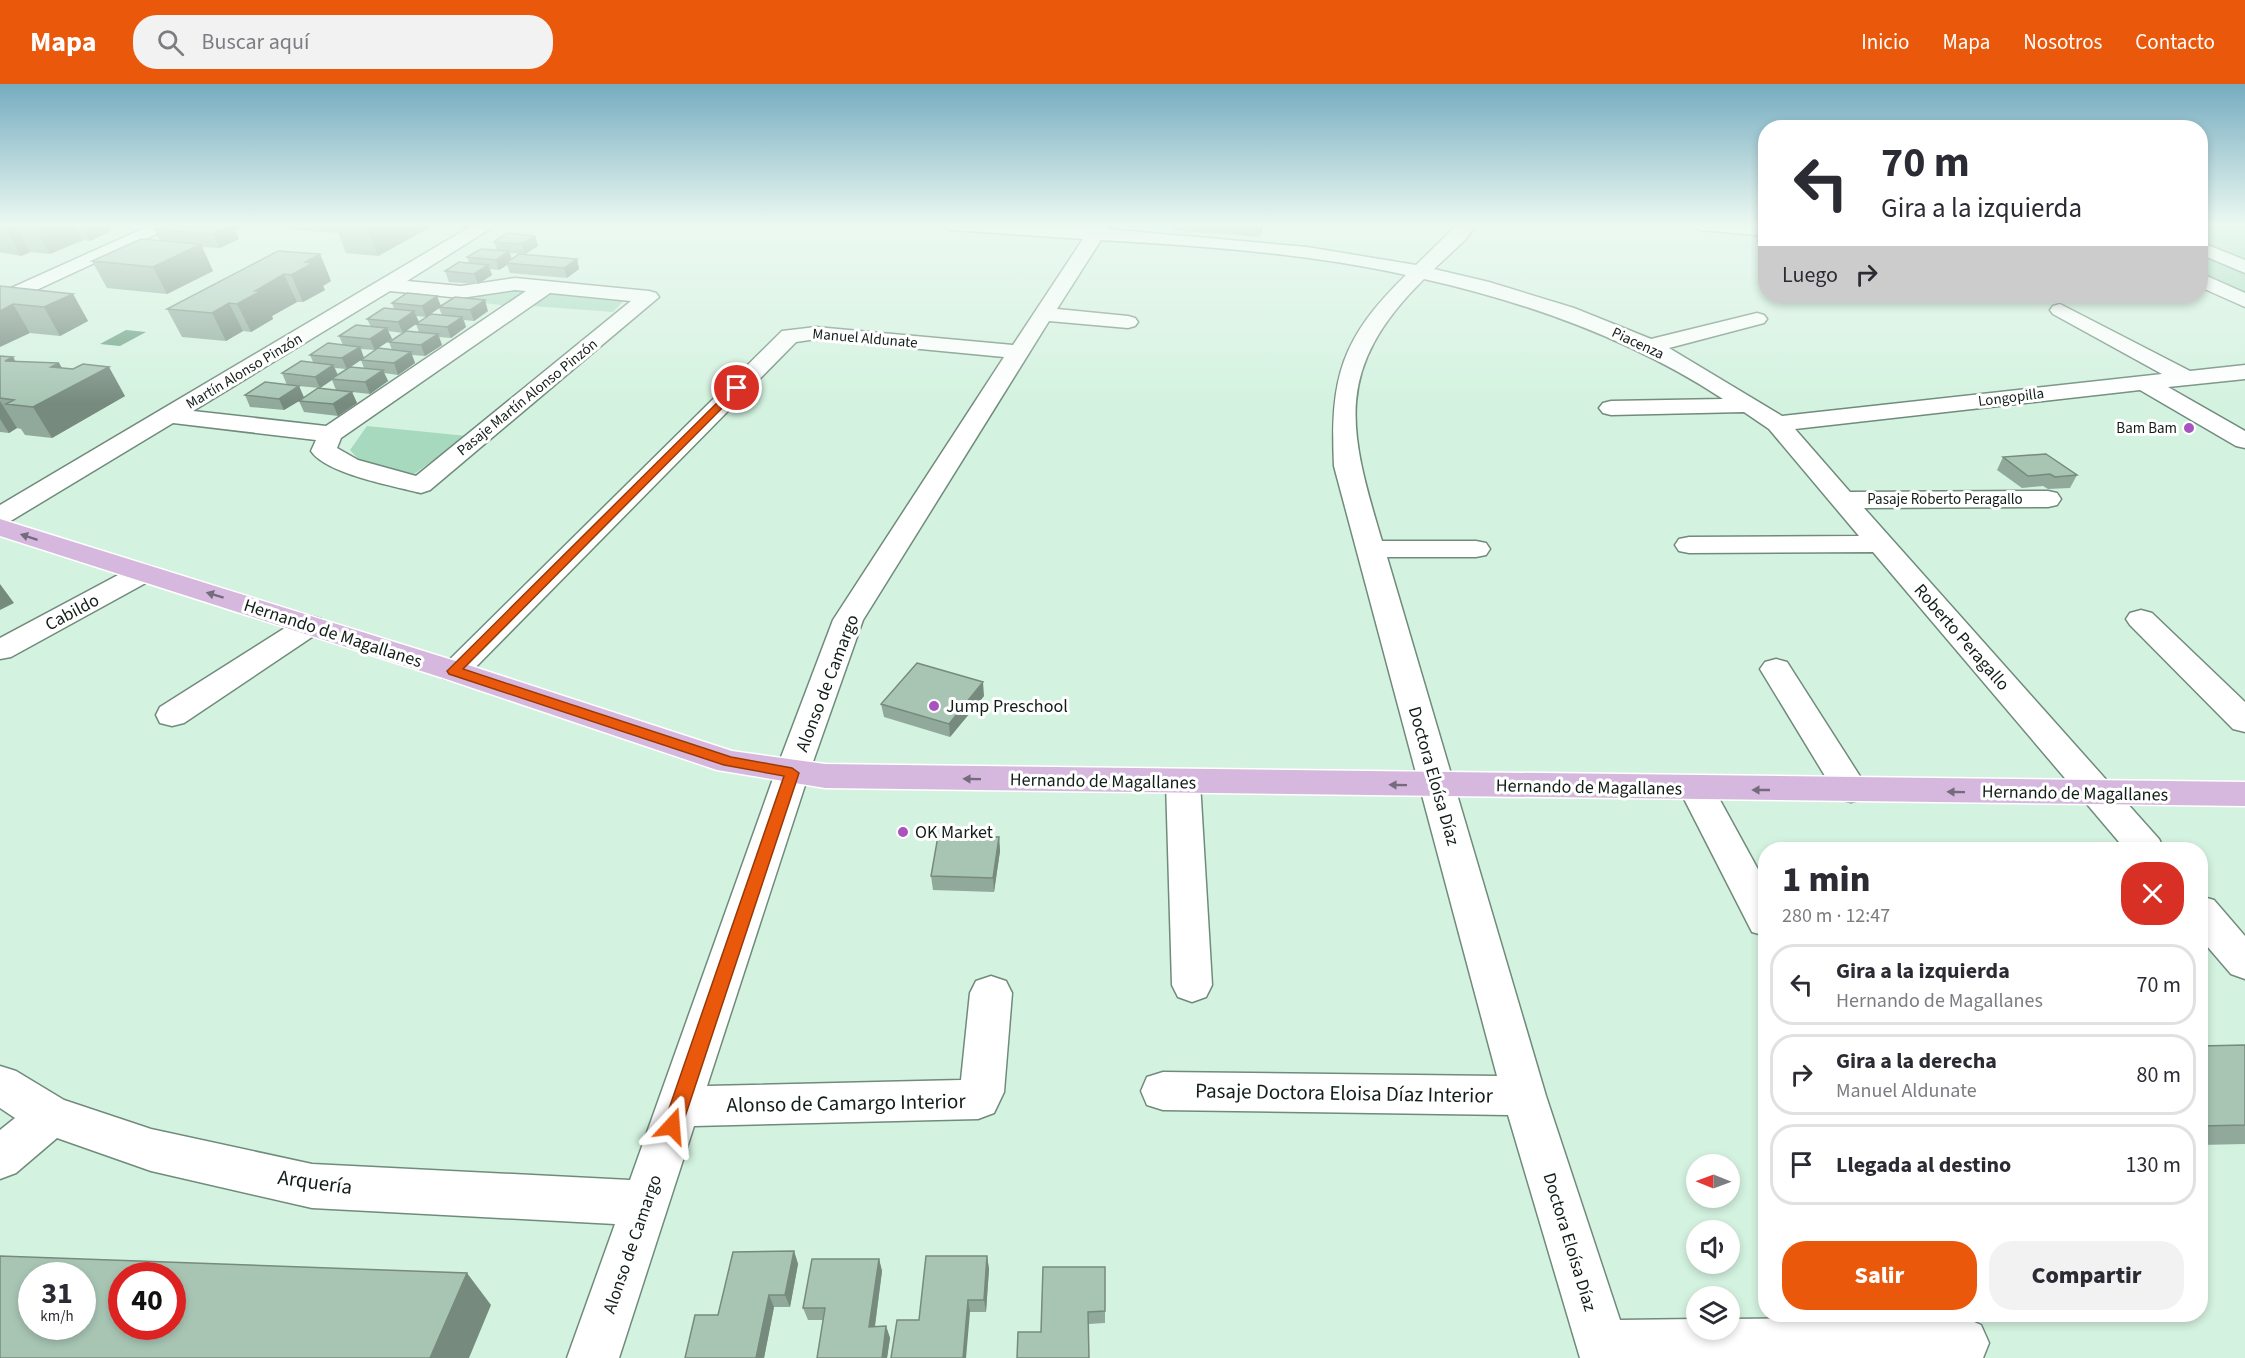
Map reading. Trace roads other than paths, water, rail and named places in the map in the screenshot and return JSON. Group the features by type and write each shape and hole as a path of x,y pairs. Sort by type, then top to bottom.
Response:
{"main road":[{"name":"Hernando de Magallanes","path":"0,527 454,671 729,762 792,773 825,776 1183,782 2245,795"}],"street":[{"path":"0,301 36,284"},
{"name":"Pasaje Martín Alonso Pinzón","path":"387,285 461,292 512,284"},
{"name":"Pasaje Martín Alonso Pinzón","path":"331,434 323,451 349,465 421,484 650,297 522,284"},
{"name":"Alonso de Camargo","path":"593,1358 792,773 848,620 1063,284"},
{"name":"Doctora Eloísa Díaz","path":"1406,284 1392,297 1371,325 1357,349 1348,375 1344,411 1347,466 1524,1095 1604,1352"},
{"name":"Piacenza","path":"1471,284 1537,302 1650,346 1700,373 1777,424"},
{"path":"2211,284 2245,301"},
{"name":"Martín Alonso Pinzón","path":"0,516 387,285"},
{"path":"169,415 331,434 547,286"},
{"path":"2060,310 2184,377"},
{"path":"1044,314 1128,322"},
{"path":"1650,346 1758,319"},
{"name":"Manuel Aldunate","path":"454,671 790,336 816,333 1019,352"},
{"name":"Longopilla","path":"1777,424 2245,372"},
{"path":"2142,382 2245,441"},
{"path":"1611,408 1749,405"},
{"name":"Roberto Peragallo","path":"1777,424 2140,842"},
{"name":"Pasaje Roberto Peragallo","path":"1843,500 2048,499"},
{"path":"1689,545 1881,544"},
{"path":"1370,549 1476,549"},
{"name":"Cabildo","path":"0,651 143,573"},
{"path":"2141,619 2245,721"},
{"path":"172,715 310,625"},
{"path":"1776,669 1851,790"},
{"path":"1183,782 1192,985"},
{"path":"1697,789 1758,906"},
{"path":"2208,921 2245,963"},
{"name":"Alonso de Camargo Interior","path":"679,1107 978,1099 982,1092 991,993"},
{"name":"Arquería","path":"0,1085 51,1116 151,1150 312,1186 646,1203"},
{"name":"Pasaje Doctora Eloisa Díaz Interior","path":"1163,1091 1524,1095"},
{"path":"0,1158 51,1116"},
{"path":"1604,1352 1963,1342"}],"place":[{"name":"Bam Bam","path":"2189,428"},
{"name":"Jump Preschool","path":"934,706"},
{"name":"OK Market","path":"903,832"}]}
